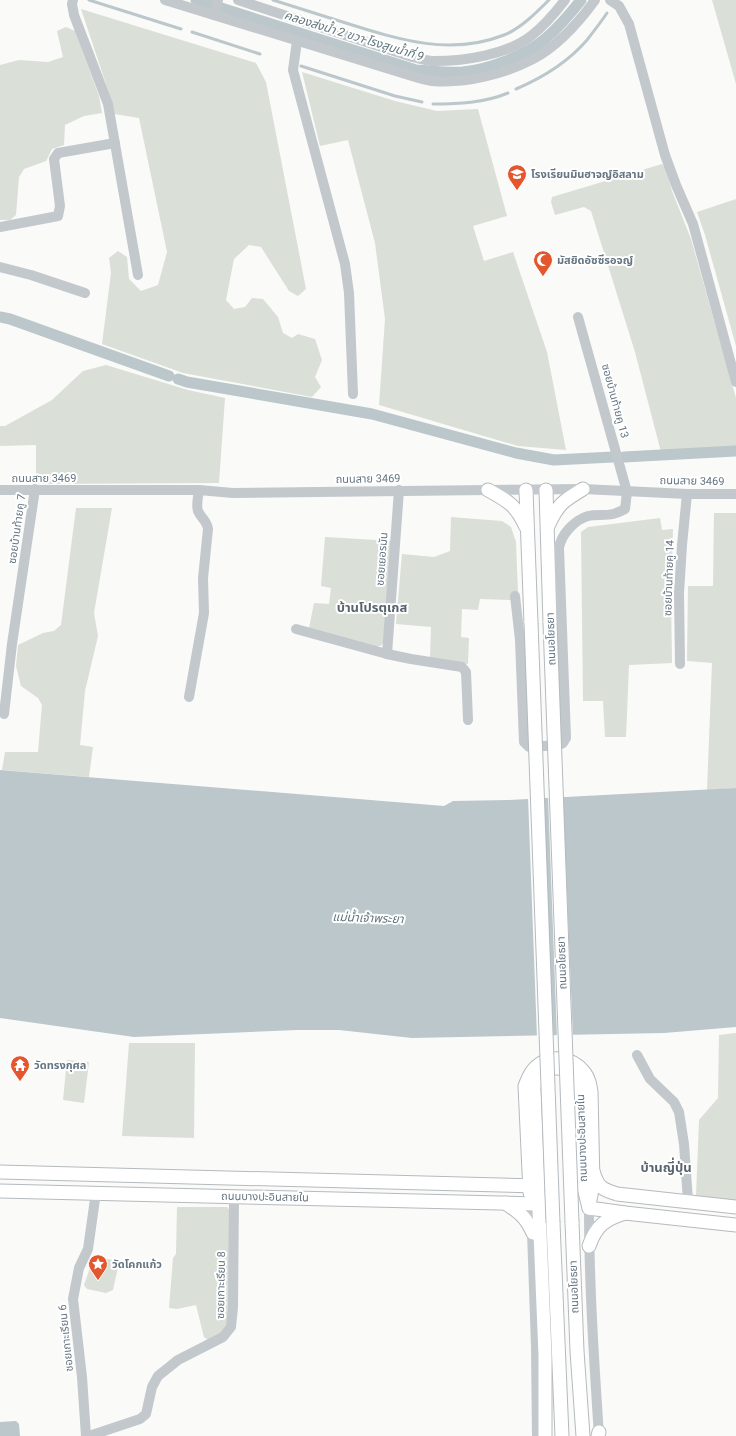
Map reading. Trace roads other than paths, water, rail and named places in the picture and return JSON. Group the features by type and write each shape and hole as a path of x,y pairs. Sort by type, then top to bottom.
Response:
{"main road":[{"path":"547,528 555,511 566,500 583,489"},
{"path":"488,490 509,502 520,513 528,530"},
{"name":"ถนนอโยธยา","path":"526,490 562,1436"},
{"name":"ถนนอโยธยา","path":"546,490 577,1351 583,1436"},
{"name":"ถนนบางปะอินสายใน","path":"534,1186 528,1165 525,1086 529,1075 536,1067 545,1061 556,1058 567,1060 577,1064 590,1082 593,1184 589,1208"},
{"name":"ถนนบางปะอินสายใน","path":"0,1191 96,1192 234,1197 535,1204 534,1087 537,1080 544,1072 557,1068 571,1072 577,1078 580,1085 583,1184 589,1208"},
{"path":"500,1185 516,1180 522,1175 528,1165"},
{"name":"ถนนบางปะอินสายใน","path":"592,1170 596,1182 604,1189 617,1194 736,1207"},
{"name":"ถนนบางปะอินสายใน","path":"0,1172 534,1186"},
{"path":"505,1203 518,1211 528,1222 533,1233"},
{"path":"535,1204 545,1355 545,1436"},
{"path":"589,1208 736,1225"},
{"path":"589,1246 598,1227 615,1216 625,1213"}],"street":[{"path":"73,0 72,4 74,16 108,104 138,275"},
{"path":"165,0 216,8 297,41 412,76 432,80 451,81 480,77 506,70 534,58 557,42 581,18 595,0"},
{"path":"238,0 412,57 433,61 482,56 507,50 531,36 551,18 565,0"},
{"path":"610,0 619,6 629,24 665,155 676,186 693,224 736,382"},
{"path":"297,41 293,70 346,271 351,325 353,394"},
{"path":"0,227 58,216 60,206 54,159 58,153 115,143"},
{"path":"0,267 31,275 85,293"},
{"name":"ซอยบ้านท้ายคู 13","path":"578,317 627,492"},
{"name":"ถนนสาย 3469","path":"0,490 199,490 233,493 583,489 687,494 736,494"},
{"name":"ซอยบ้านท้ายคู 7","path":"4,714 12,644 35,490"},
{"path":"189,697 204,613 203,578 208,529 207,523 197,507 199,490"},
{"name":"ซอยเยอรมัน","path":"387,654 399,490"},
{"path":"515,596 520,640 524,742 529,747 559,745 563,743 566,738 559,548 561,540 573,526 583,518 588,516 614,514 625,510 627,492"},
{"name":"ซอยบ้านท้ายคู 14","path":"680,664 679,593 687,494"},
{"path":"296,629 387,654 462,666 466,672 468,720"},
{"path":"637,1055 650,1080 674,1102 679,1112 684,1144 688,1201"},
{"name":"ซอยเกาะเรียน 6","path":"86,1436 82,1376 73,1299 79,1268 88,1249 96,1192"},
{"name":"ซอยเกาะเรียน 8","path":"89,1436 140,1419 146,1414 152,1387 158,1376 178,1360 223,1337 232,1327 234,1197"},
{"path":"535,1204 533,1233 537,1436"},
{"name":"ถนนอโยธยา","path":"589,1208 589,1246 598,1435"}],"water":[{"name":"แม่น้ำเจ้าพระยา","path":"0,770 444,806 453,801 509,800 736,788 736,1027 664,1033 412,1038 339,1030 297,1030 134,1037 0,1018"},
{"path":"16,1421 19,1424 20,1436 0,1436 0,1422"}],"waterway":[{"path":"89,0 181,29"},
{"name":"คลองส่งน้ำ 2 ขวา-โรงสูบน้ำที่ 9","path":"196,0 416,70 451,72 463,72 495,65 527,51 545,39 581,0"},
{"path":"273,0 406,40 445,45 484,41 504,35 534,15 549,0"},
{"path":"516,89 554,69 572,55 587,40 607,13"},
{"path":"192,32 260,54"},
{"path":"301,66 395,96 422,102"},
{"path":"433,104 480,101 508,93"},
{"path":"0,317 10,319 169,376"},
{"path":"178,379 187,382 372,414 516,453 554,460 613,457"},
{"path":"624,457 736,451"}],"place":[{"name":"โรงเรียนมินฮาจญ์อิสลาม","path":"517,191"},
{"name":"มัสยิดอัซซีรอจญ์","path":"543,277"},
{"name":"วัดทรงกุศล","path":"20,1082"},
{"name":"วัดโคกแก้ว","path":"98,1281"}],"district":[{"name":"บ้านโปรตุเกส","path":"372,607"},
{"name":"บ้านญี่ปุ่น","path":"666,1167"}]}
